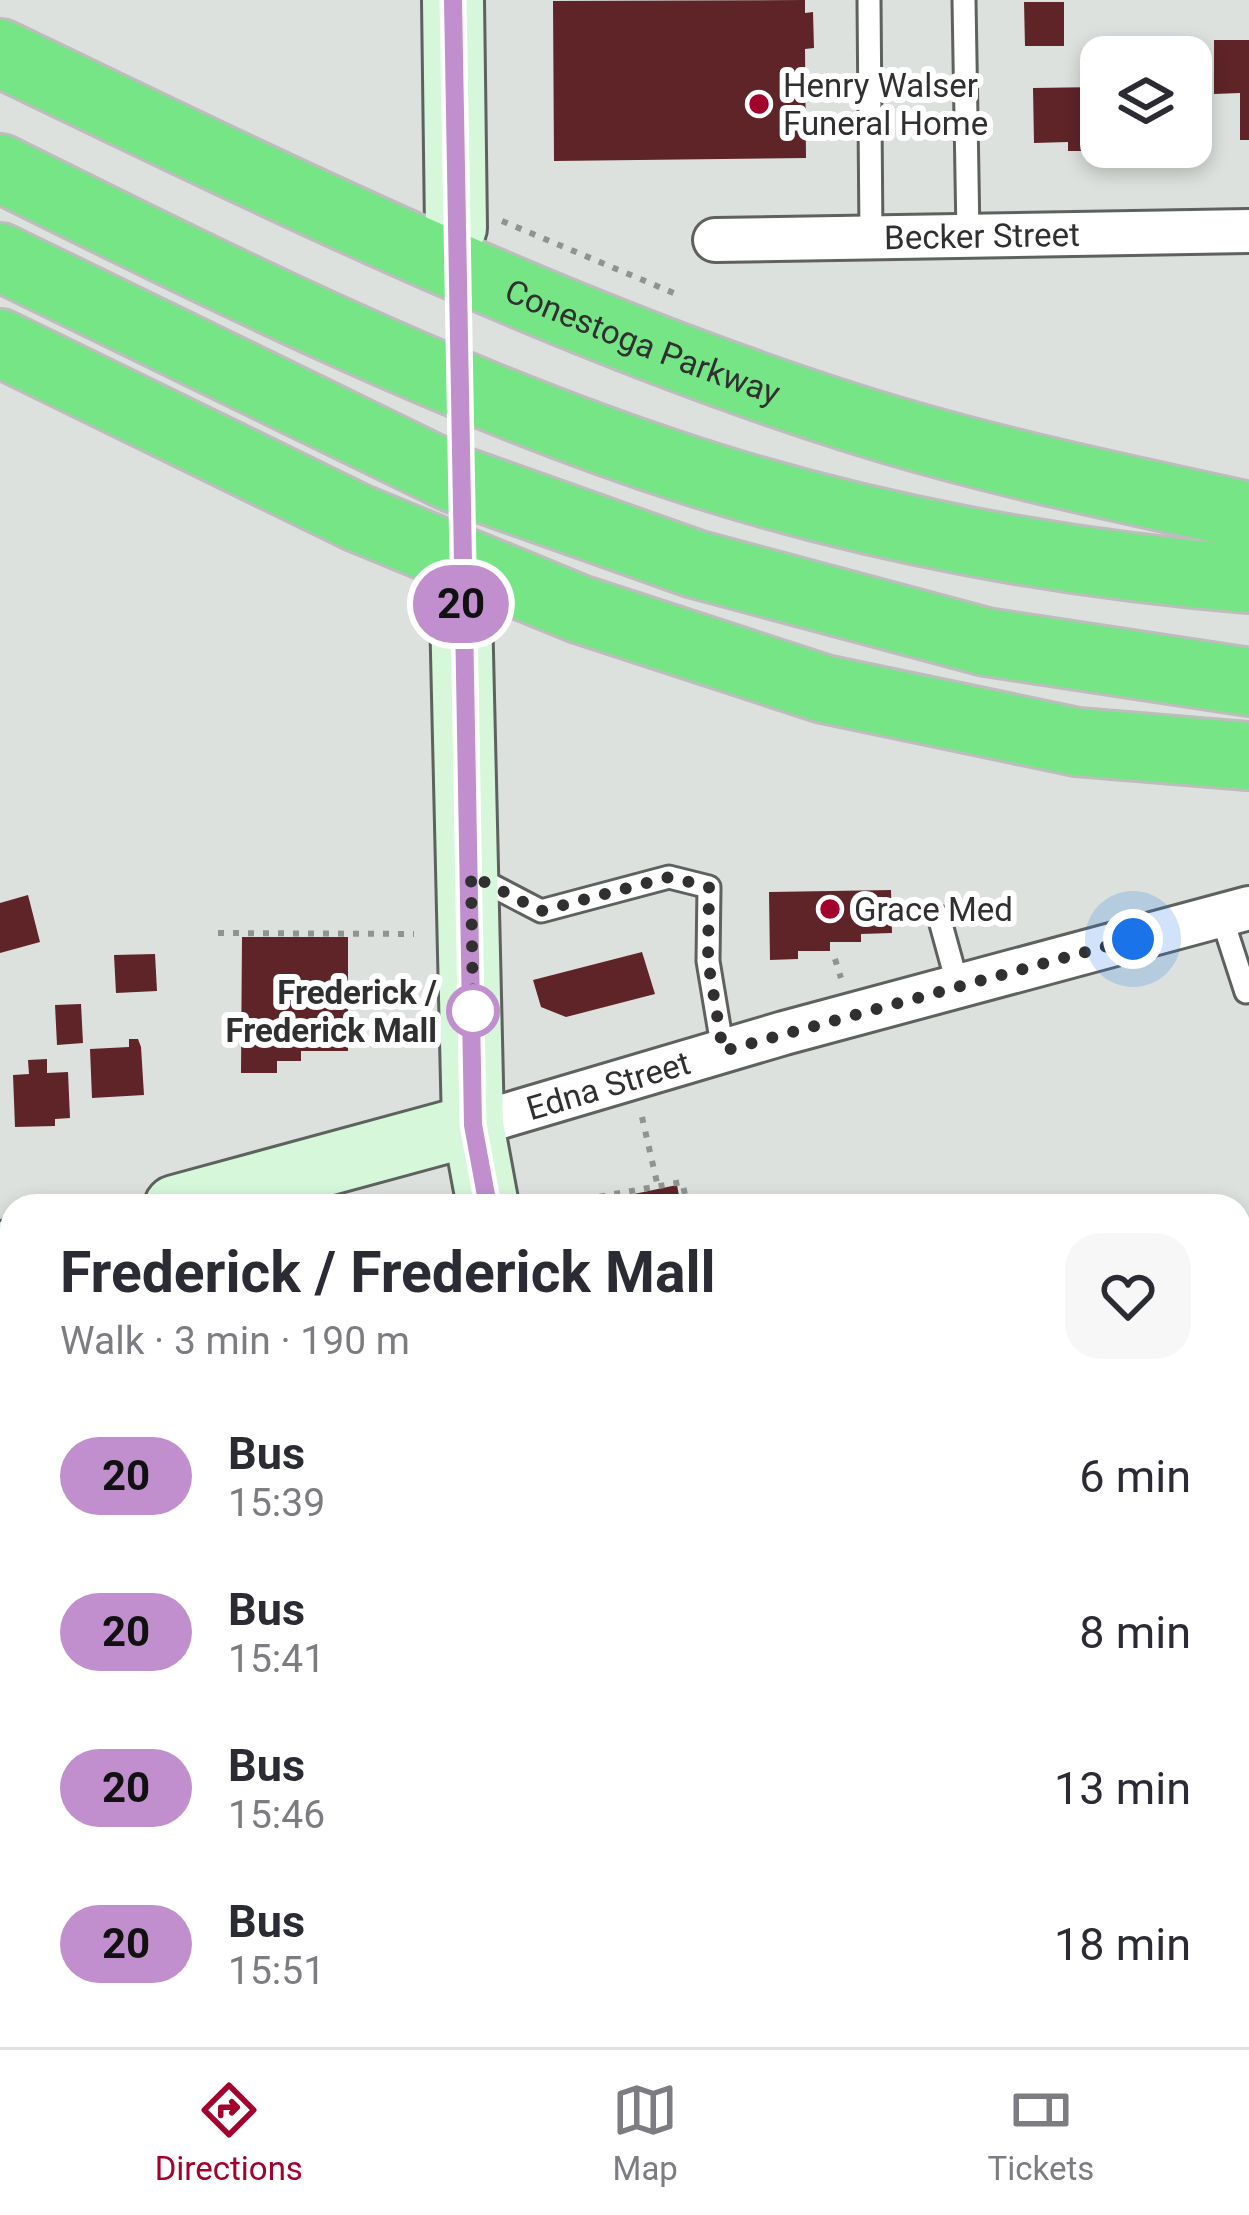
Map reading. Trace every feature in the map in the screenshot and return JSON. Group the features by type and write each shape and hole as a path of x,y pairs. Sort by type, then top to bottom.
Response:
{"highway":[{"name":"Conestoga Parkway","path":"2,53 380,235 731,378 856,419 1249,516"},
{"path":"0,168 337,330 510,404 690,471 1016,549 1249,579"},
{"path":"0,257 453,478 695,564 986,642 1249,682"},
{"path":"0,343 358,518 579,609 824,689 1077,742 1249,757"},
{"path":"0,390 260,490 358,518"}],"main road":[{"path":"453,0 476,223"},
{"path":"461,610 471,875 473,1125 486,1194"},
{"name":"Edna Street","path":"219,1194 473,1125"}],"street":[{"name":"Becker Street","path":"716,240 1249,231"},
{"name":"Edna Street","path":"473,1125 723,1051 1235,912"}],"lane":[{"path":"868,0 872,236"},
{"path":"964,0 968,235"},
{"path":"471,875 541,911 669,877 709,887 708,961 723,1051"},
{"path":"1235,912 1246,992"},
{"path":"939,917 958,986"}],"path":[{"path":"476,223 676,294"},
{"path":"218,933 414,934"},
{"path":"642,1117 658,1186"},
{"path":"614,1194 682,1182 685,1194"}],"building":[{"path":"805,0 805,13 813,12 814,48 805,49 806,158 554,161 553,1"},
{"path":"1024,2 1064,2 1064,46 1025,46"},
{"path":"1214,40 1249,40 1249,140 1240,140 1240,93 1214,94"},
{"path":"1080,87 1080,151 1068,151 1068,142 1034,143 1033,88"},
{"name":"Grace Med","path":"891,890 892,933 861,934 861,942 830,942 830,951 798,951 798,959 770,960 769,892"},
{"path":"28,895 40,942 0,953 0,903"},
{"path":"242,937 348,937 348,1051 301,1051 301,1061 277,1061 277,1073 241,1073"},
{"path":"642,952 655,994 566,1017 541,1007 533,980"},
{"path":"155,954 157,991 116,993 114,955"},
{"path":"81,1004 83,1043 57,1045 55,1005"},
{"path":"129,1039 138,1039 141,1047 144,1095 92,1098 90,1049 129,1047"},
{"path":"47,1059 47,1073 68,1072 70,1118 55,1119 55,1126 15,1127 13,1075 29,1074 28,1060"},
{"path":"677,1185 679,1194 634,1194"}],"bus line":[{"name":"20","path":"453,0 473,1125 486,1194"}],"place":[{"name":"Henry Walser Funeral Home","path":"759,104"},
{"name":"Grace Med","path":"830,909"},
{"name":"Frederick / Frederick Mall","path":"473,1011"}],"route":[{"path":"473,1011 471,875 514,893 541,911 669,877 709,887 708,961 723,1051 1133,939"}]}
